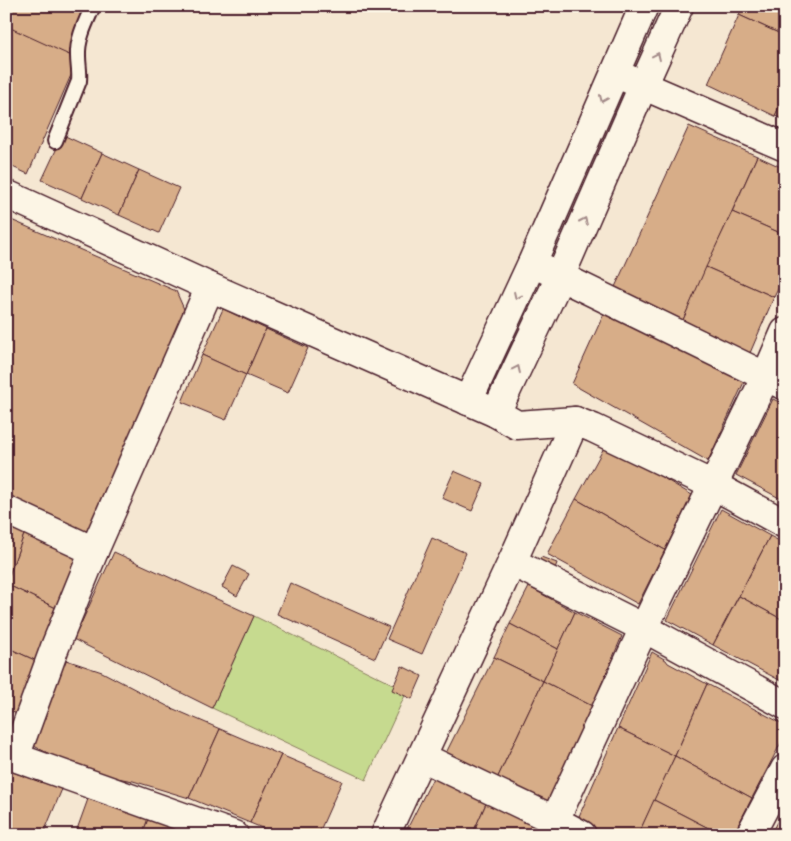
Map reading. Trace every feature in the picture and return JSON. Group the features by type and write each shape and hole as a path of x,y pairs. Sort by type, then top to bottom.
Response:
{"street":[{"path":"468,401 532,263 644,6"},
{"path":"496,413 560,276 679,6"},
{"path":"614,72 785,147"},
{"path":"6,194 210,287 496,413 517,425 575,422 593,428 713,486 785,524"},
{"path":"532,263 775,381"},
{"path":"210,287 94,552 10,756 225,833"},
{"path":"551,827 713,486 775,381 785,332"},
{"path":"385,835 575,422"},
{"path":"6,510 94,552"},
{"path":"512,562 644,628 785,704"},
{"path":"422,757 551,827 582,835"},
{"path":"750,835 785,769"}],"lane":[{"path":"55,141 79,81 78,57 80,40 93,6"}],"green space":[{"path":"254,616 407,691 366,780 212,708"}],"building":[{"path":"6,6 97,6 71,64 6,35"},
{"path":"743,6 785,6 785,36 739,15"},
{"path":"739,15 785,36 785,94 775,116 708,84"},
{"path":"6,26 78,59 28,174 6,164"},
{"path":"785,94 785,120 775,116"},
{"path":"689,126 757,156 683,320 615,287"},
{"path":"63,135 102,153 82,198 42,180"},
{"path":"102,153 139,170 119,215 82,198"},
{"path":"757,156 785,169 785,235 732,212"},
{"path":"139,170 179,188 159,233 119,215"},
{"path":"732,212 785,235 785,275 774,297 706,267"},
{"path":"9,219 176,291 187,316 88,536 6,497 6,226"},
{"path":"706,267 774,297 750,353 683,320"},
{"path":"223,309 266,329 246,375 202,355"},
{"path":"606,309 744,382 708,461 572,384"},
{"path":"266,329 308,348 288,393 246,375"},
{"path":"202,355 246,375 226,420 182,402"},
{"path":"773,399 785,405 785,501 736,475"},
{"path":"606,444 692,495 665,550 576,499"},
{"path":"454,471 484,484 472,511 442,498"},
{"path":"576,499 665,550 638,604 547,554"},
{"path":"721,509 770,536 713,645 667,620"},
{"path":"6,523 25,532 6,584"},
{"path":"25,532 76,556 58,609 6,584"},
{"path":"770,536 785,544 785,621 739,596"},
{"path":"432,538 466,553 422,654 387,639"},
{"path":"114,552 254,616 212,708 73,639"},
{"path":"541,557 557,563 552,577 536,571"},
{"path":"233,566 249,574 237,596 222,587"},
{"path":"290,583 389,627 375,658 277,614"},
{"path":"6,584 58,609 39,662 6,647"},
{"path":"529,587 575,612 558,649 510,624"},
{"path":"739,596 785,621 785,683 713,645"},
{"path":"575,612 622,636 592,706 543,681"},
{"path":"510,624 558,649 543,681 494,657"},
{"path":"6,647 39,662 21,716 6,709"},
{"path":"652,652 707,684 675,756 618,728"},
{"path":"494,657 543,681 496,781 445,755"},
{"path":"63,659 102,672 169,707 220,729 189,798 133,781 83,769 30,744"},
{"path":"402,666 422,676 412,699 392,690"},
{"path":"543,681 592,706 548,807 496,781"},
{"path":"707,684 785,725 785,735 752,798 675,756"},
{"path":"618,728 675,756 638,835 599,835 576,823"},
{"path":"220,729 281,755 250,823 189,798"},
{"path":"281,755 342,781 318,835 279,835 250,823"},
{"path":"675,756 752,798 733,835 722,835 654,800"},
{"path":"6,770 62,789 43,835 16,835 6,831"},
{"path":"434,776 488,799 472,835 404,835"},
{"path":"88,799 148,819 142,835 75,835"},
{"path":"488,799 541,821 535,835 472,835"},
{"path":"654,800 722,835 638,835"},
{"path":"785,807 785,835 770,835"},
{"path":"148,819 197,835 142,835"}]}
